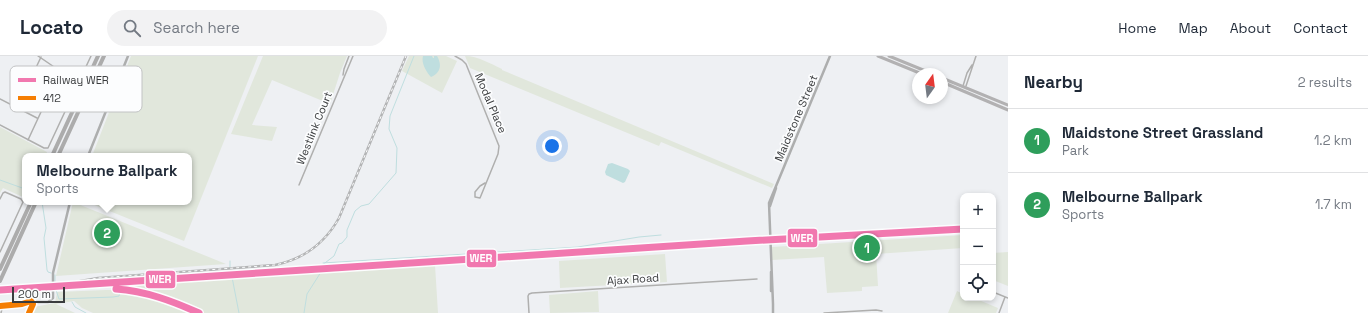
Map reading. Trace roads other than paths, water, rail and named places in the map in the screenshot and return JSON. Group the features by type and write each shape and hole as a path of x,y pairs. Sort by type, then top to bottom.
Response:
{"highway":[{"path":"93,66 98,56"},
{"path":"99,66 104,56"},
{"path":"53,153 72,112"},
{"path":"59,153 78,112"},
{"path":"0,269 30,205"},
{"path":"0,281 35,205"}],"main road":[{"path":"124,66 128,56"},
{"name":"Maidstone Street","path":"774,313 769,214 770,206 776,186 830,56"},
{"path":"878,56 912,70"},
{"path":"889,56 918,68"},
{"path":"948,81 1008,105"},
{"path":"948,85 1008,110"},
{"path":"962,91 964,87"},
{"path":"89,153 106,112"},
{"path":"2,305 48,302 53,298 53,273 69,205"},
{"path":"29,312 31,304"}],"street":[{"path":"86,66 91,56"},
{"name":"Westlink Court","path":"343,77 344,69 349,56"},
{"name":"Westlink Court","path":"299,185 353,56"},
{"name":"Modal Place","path":"455,56 466,64 499,146 498,154 480,198 475,197 475,192 485,183"},
{"path":"964,87 971,74 976,56"},
{"path":"39,57 52,66"},
{"path":"964,87 964,80 968,70 973,64"},
{"path":"953,83 964,80"},
{"path":"0,99 10,104"},
{"path":"25,112 38,119"},
{"path":"28,140 41,112"},
{"path":"0,125 46,149 49,147 65,112"},
{"path":"0,199 5,192 22,200"},
{"path":"0,252 22,204"},
{"name":"Ajax Road","path":"529,313 528,296 532,293 757,279"},
{"path":"996,293 1008,298"},
{"path":"999,313 1005,297"},
{"path":"1,313 2,305"},
{"path":"824,313 882,311"}],"water":[{"path":"423,56 432,56 434,58 434,56 437,56 439,59 439,71 431,77 424,67"},
{"path":"612,163 630,171 625,182 623,183 606,175 605,172 608,164"}],"waterway":[{"path":"304,313 307,294 321,272 321,266 334,256 339,244 342,243 347,237 347,230 355,211 361,206 369,204 396,173 397,148 389,129 390,116 414,56"},
{"path":"0,180 22,188"},
{"path":"42,205 46,228 44,238 47,270 51,273"},
{"path":"323,263 578,247 661,235"},
{"path":"230,261 230,268"},
{"path":"55,275 55,287 59,299 113,297 119,296 120,292"},
{"path":"232,277 239,313"},
{"path":"72,302 75,307 86,313"}],"railway":[{"path":"69,283 98,278 275,265 295,259 313,249 327,235 339,218 406,56"}],"rail line":[{"name":"WER","path":"0,290 747,241 960,229"},
{"name":"WER","path":"116,289 159,297 199,313"}],"place":[{"name":"Melbourne Ballpark","path":"107,233"},
{"name":"Maidstone Street Grassland","path":"867,248"}]}
